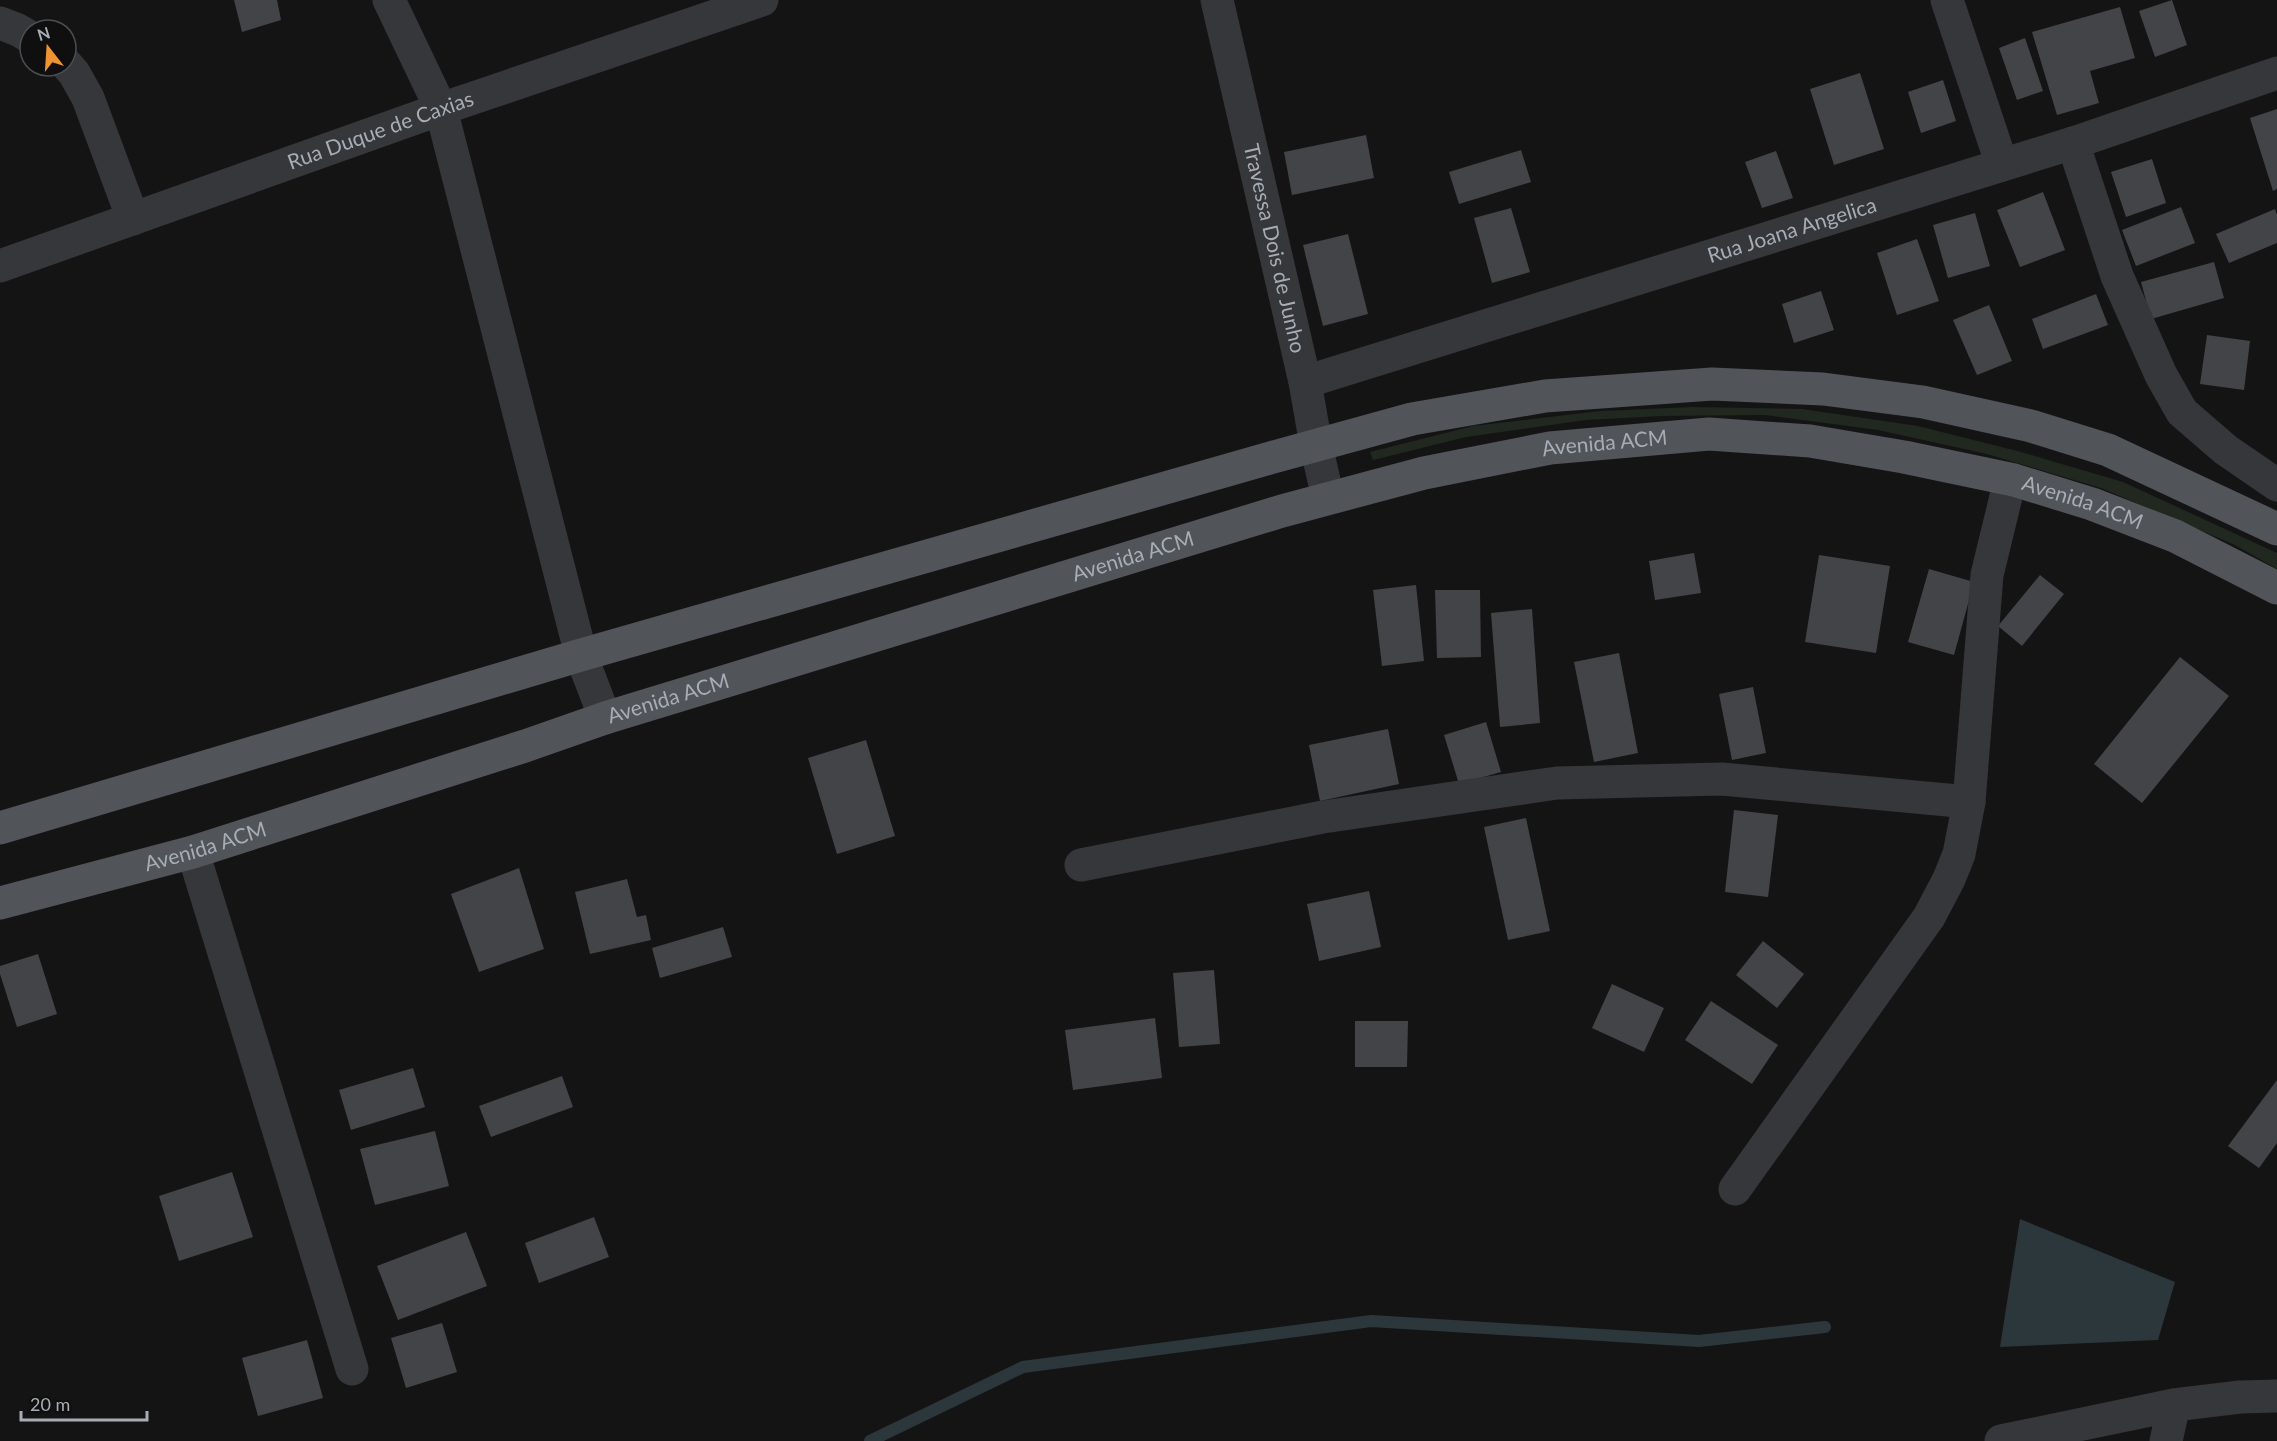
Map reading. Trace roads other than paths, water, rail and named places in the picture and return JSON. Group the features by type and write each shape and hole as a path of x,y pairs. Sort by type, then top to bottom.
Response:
{"main road":[{"path":"0,828 581,655 1316,445 1412,419 1545,396 1712,384 1823,389 1923,402 2031,426 2108,450 2277,529"},
{"name":"Avenida ACM","path":"0,903 193,852 525,746 605,718 1328,498 1424,473 1550,448 1708,434 1810,441 1904,457 2010,480 2091,504 2175,536 2277,588"}],"street":[{"path":"389,0 441,109 581,655 605,718"},
{"name":"Rua Duque de Caxias","path":"0,266 441,109 762,0"},
{"name":"Travessa Dois de Junho","path":"1217,0 1305,382 1328,498"},
{"path":"1947,0 2002,165"},
{"path":"0,23 18,30"},
{"name":"Rua Joana Angelica","path":"1305,382 2073,144 2277,73"},
{"path":"77,78 88,98 133,219"},
{"path":"2073,144 2117,276 2161,375 2182,412 2226,450 2277,485"},
{"path":"1735,1189 1929,917 1959,854 1969,802 1987,575 2010,480"},
{"path":"1081,865 1323,817 1557,783 1722,779 1969,802"},
{"path":"193,852 352,1369"},
{"path":"2001,1441 2174,1405 2277,1396"},
{"path":"2166,1441 2174,1405"}],"waterway":[{"path":"870,1441 1023,1367 1371,1321 1699,1341 1825,1327"}]}
